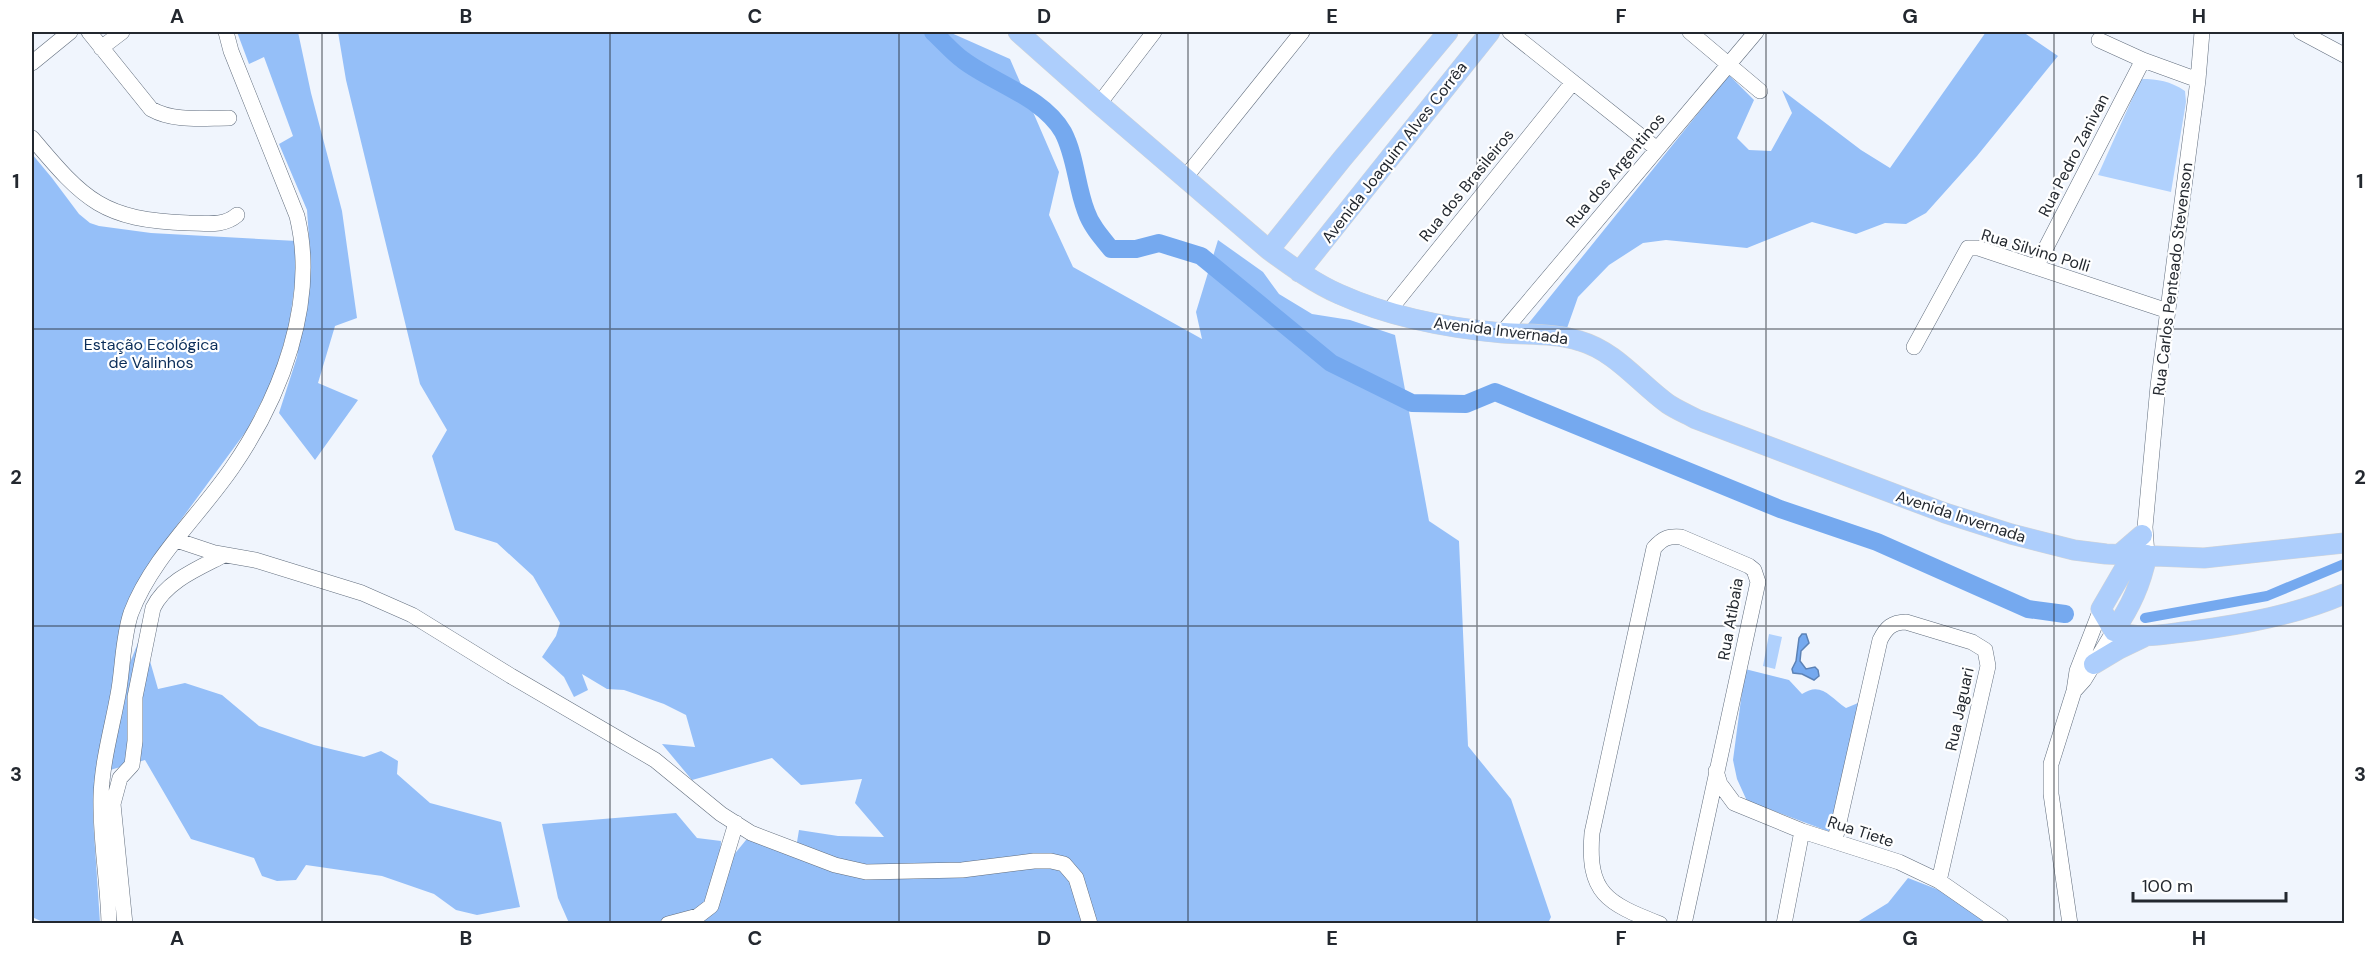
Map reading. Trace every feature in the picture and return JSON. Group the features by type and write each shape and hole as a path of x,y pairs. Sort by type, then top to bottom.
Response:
{"main road":[{"name":"Avenida Invernada","path":"1018,32 1184,179 1269,250 1299,272 1338,294 1388,312 1446,325 1502,333 1562,337 1580,341 1601,349 1668,404 1696,419 1945,513 2074,550 2134,545 2167,556 2224,557 2344,543"},
{"name":"Avenida Joaquim Alves Corrêa","path":"1269,250 1341,159 1448,32"},
{"name":"Avenida Joaquim Alves Corrêa","path":"1299,272 1490,32"},
{"name":"Rua Carlos Penteado Stevenson","path":"2101,609 2134,545"},
{"name":"Rua Carlos Penteado Stevenson","path":"2114,631 2128,611 2139,588 2134,545"},
{"path":"2101,609 2114,631 2135,637 2244,624 2300,612 2344,594"},
{"path":"2094,664 2146,636"}],"street":[{"path":"32,63 68,32"},
{"path":"88,32 143,101 161,114 188,118 229,118"},
{"path":"101,48 122,32"},
{"path":"109,924 101,796 124,646 131,615 143,588 176,540 232,468 261,419 279,382 295,330 303,283 303,241 297,216 231,51 226,32"},
{"path":"1099,104 1154,32"},
{"path":"1184,179 1302,32"},
{"path":"1510,32 1657,149"},
{"path":"1690,32 1761,91"},
{"name":"Rua dos Argentinos","path":"1502,333 1756,32"},
{"name":"Rua Carlos Penteado Stevenson","path":"2134,545 2168,310 2198,80 2202,32"},
{"path":"2301,32 2344,55"},
{"path":"2099,40 2143,60 2198,80"},
{"name":"Rua Pedro Zanivan","path":"2036,267 2143,60"},
{"name":"Rua dos Brasileiros","path":"1388,312 1573,82"},
{"path":"32,138 80,191 96,203 118,213 152,222 218,224 237,215"},
{"name":"Rua Silvino Polli","path":"1914,348 1968,248 1978,248 2168,310"},
{"name":"Rua Atibaia","path":"1635,919 1603,893 1594,880 1590,863 1592,833 1654,548 1662,539 1671,536 1681,537 1749,566 1757,575 1758,582 1684,924"},
{"path":"176,540 224,555 255,560 362,593 412,615 655,760 721,814 751,833 835,865 866,872 962,870 1034,861 1064,864 1076,878 1090,924"},
{"path":"125,924 113,804 120,778 132,765 135,697 153,608 157,600 175,583 224,555"},
{"name":"Rua Carlos Penteado Stevenson","path":"2070,924 2050,794 2051,764 2084,650 2101,609"},
{"name":"Rua Jaguari","path":"1835,840 1880,640 1884,631 1898,622 1906,622 1972,642 1984,650 1988,666 1939,881"},
{"name":"Rua Carlos Penteado Stevenson","path":"2074,691 2084,680 2114,631"},
{"name":"Rua Tiete","path":"1716,771 1720,784 1734,803 1802,831 1899,862 1939,881 2001,924"},
{"path":"668,924 698,916 711,906 736,823"},
{"path":"1784,924 1802,831"},
{"path":"1635,919 1660,924"}],"shaded area":[{"path":"2141,79 2164,81 2185,91 2186,102 2171,192 2098,175"},
{"path":"1769,634 1782,637 1775,669 1763,666"},
{"path":"1802,634 1806,634 1809,643 1801,651 1800,661 1806,669 1815,667 1818,670 1819,676 1814,680 1802,674 1793,673 1799,638"}],"green space":[{"path":"237,32 298,32 311,93 342,211 357,318 335,326 318,383 358,400 315,460 279,413 297,357 311,266 307,210 279,144 293,136 264,57 249,64"},
{"path":"338,32 949,32 1010,59 1059,172 1049,215 1073,267 1202,339 1196,312 1218,240 1263,272 1279,294 1312,314 1350,320 1395,335 1429,521 1459,541 1468,746 1511,799 1551,917 1548,923 569,923 558,898 542,824 676,813 697,838 721,841 720,860 728,862 746,840 797,842 799,830 838,836 884,837 855,803 862,779 801,785 772,758 692,780 662,744 695,747 686,715 664,704 624,690 607,689 582,674 588,690 574,697 564,677 542,657 556,636 560,623 533,576 497,543 455,530 432,456 447,430 420,384 346,80"},
{"path":"1986,32 2023,32 2058,56 1977,156 1926,213 1906,224 1885,223 1856,234 1812,222 1747,248 1666,240 1643,243 1609,265 1578,297 1566,331 1528,324 1729,75 1754,100 1737,138 1749,150 1771,151 1792,113 1782,90 1861,150 1890,168"},
{"name":"Estação Ecológica de Valinhos","path":"32,154 79,214 90,223 99,226 151,233 297,241 295,282 289,326 273,379 247,430 169,536 124,611 96,782 93,818 100,923 45,923 32,917"},
{"path":"142,633 158,689 185,683 222,695 259,726 314,745 364,757 381,751 398,761 397,774 430,803 501,822 520,907 477,915 456,910 434,894 382,876 306,865 296,880 277,881 262,876 254,858 191,839 145,760 110,770 129,665"},
{"path":"1745,669 1789,680 1802,694 1809,690 1820,690 1846,708 1863,701 1833,833 1747,801 1737,779 1733,760"},
{"path":"1908,878 1939,890 1995,924 1854,924 1888,903"}],"waterway":[{"path":"933,32 963,60 1030,100 1054,120 1067,142 1088,216 1111,249 1136,249 1159,243 1201,256 1331,363 1412,403 1466,404 1495,392 1780,509 1877,542 2028,609 2065,614"},
{"path":"2145,618 2267,596 2344,564"}]}
